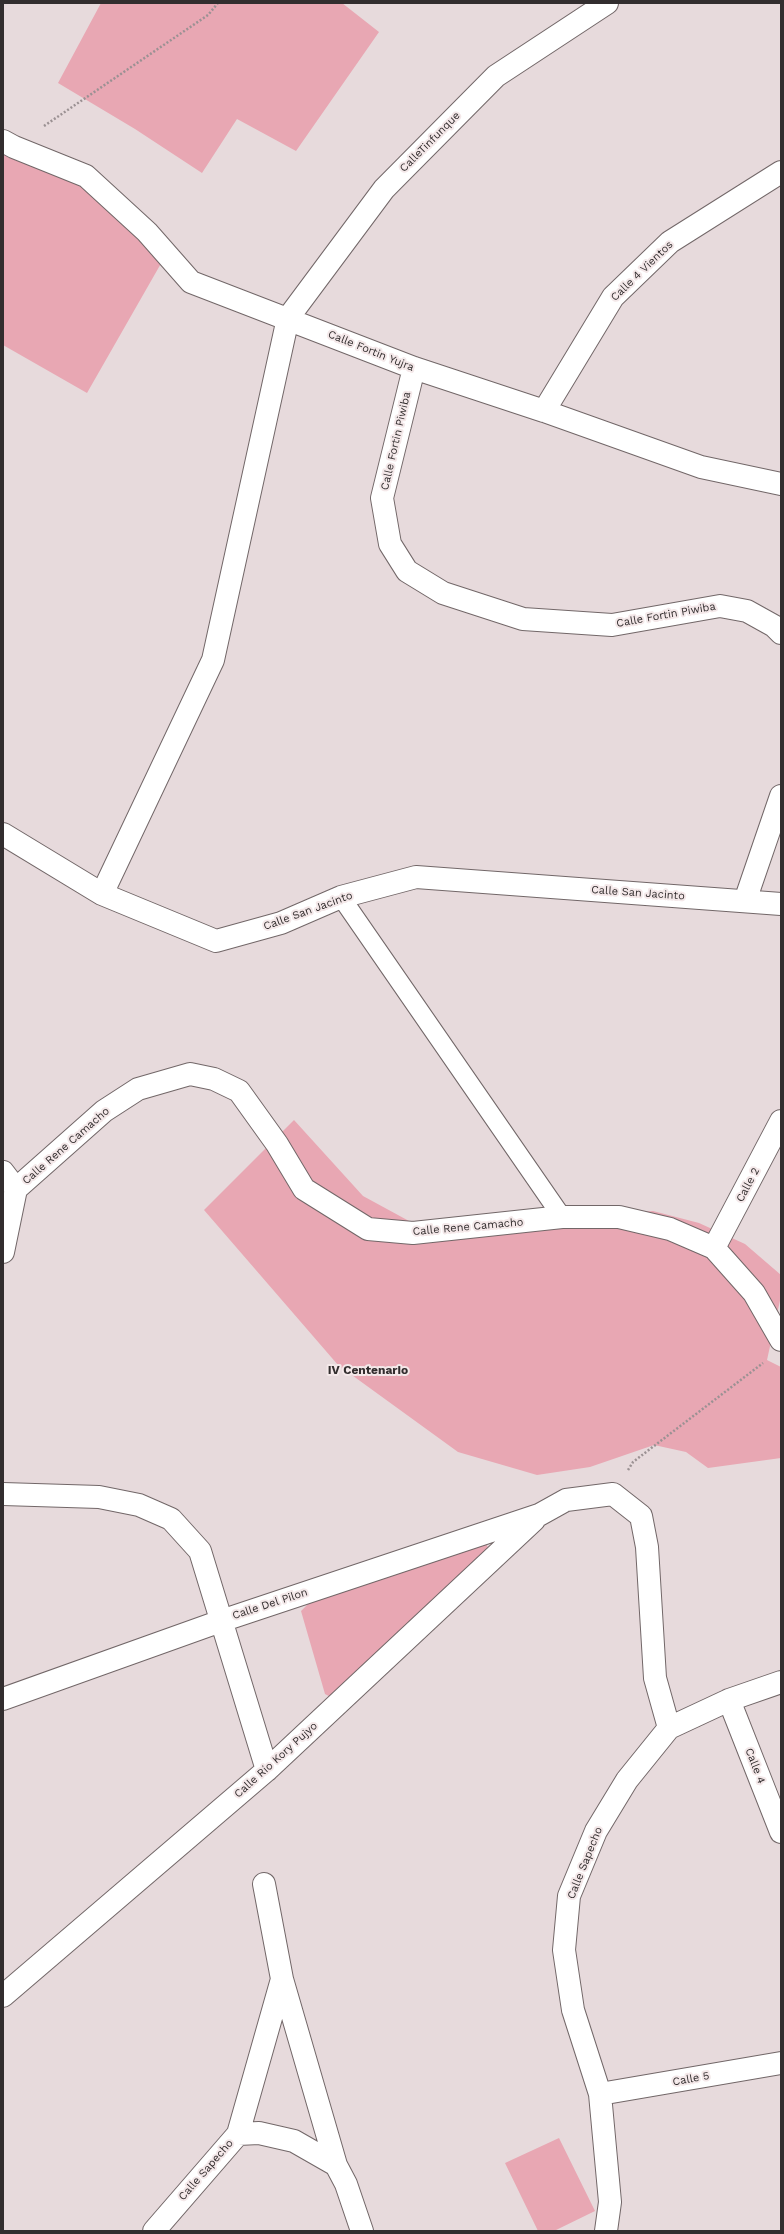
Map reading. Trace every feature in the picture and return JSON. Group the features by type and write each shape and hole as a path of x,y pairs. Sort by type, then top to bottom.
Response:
{"street":[{"name":"CalleTinfunque","path":"288,318 384,189 496,76 607,3"},
{"name":"Calle Fortin Yujra","path":"8,144 86,176 147,232 192,282 414,368 544,411 701,467 781,484"},
{"name":"Calle 4 Vientos","path":"544,411 613,297 670,242 781,172"},
{"path":"102,894 213,660 288,318"},
{"name":"Calle Fortin Piwiba","path":"414,368 382,498 390,544 407,571 442,593 523,619 612,625 720,606 748,611 774,626 781,633"},
{"path":"745,901 781,796"},
{"name":"Calle San Jacinto","path":"3,834 102,894 216,941 281,923 341,897 416,877 781,904"},
{"name":"Calle Rene Camacho","path":"16,1189 104,1111 138,1089 190,1074 214,1079 239,1092 277,1144 304,1189 368,1229 413,1233 562,1217 619,1217 670,1229 714,1248 754,1293 781,1340"},
{"name":"Calle 2","path":"714,1248 781,1121"},
{"path":"3,1172 16,1189 3,1252"},
{"path":"3,1494 99,1497 139,1505 171,1519 200,1551 267,1770"},
{"path":"539,1515 566,1500 613,1494 641,1516 648,1547 655,1678 669,1728"},
{"name":"Calle Del Pilon","path":"3,1699 221,1621 539,1515"},
{"name":"Calle Río Kory Pujyo","path":"3,1996 267,1770 539,1515"},
{"name":"Calle Sapecho","path":"606,2231 610,2202 600,2094 573,2010 564,1950 569,1896 596,1831 627,1780 669,1728 730,1700 781,1682"},
{"name":"Calle 4","path":"730,1700 781,1832"},
{"path":"264,1884 282,1979 336,2165 346,2184 362,2231"},
{"path":"238,2134 282,1979"},
{"name":"Calle 5","path":"600,2094 781,2063"},
{"name":"Calle Sapecho","path":"154,2231 238,2134 259,2134 294,2141 336,2165"}],"lane":[{"path":"341,897 562,1217"}],"path":[{"path":"8,144 208,14 218,3"},
{"path":"613,1494 633,1462 767,1360"}],"shaded area":[{"path":"101,3 342,3 379,32 296,151 237,119 202,173 135,129 58,83"},
{"path":"3,136 67,169 171,246 87,393 3,345"},
{"path":"294,1120 363,1196 409,1221 464,1225 653,1211 699,1223 745,1244 781,1275 781,1296 767,1360 781,1367 781,1458 708,1468 686,1452 654,1445 590,1467 537,1475 458,1452 338,1365 204,1210"},
{"path":"486,1544 498,1564 340,1702 325,1694 301,1611 312,1600"},
{"path":"559,2138 595,2211 554,2231 538,2231 505,2163"}],"district":[{"name":"IV Centenario","path":"368,1370"}]}
